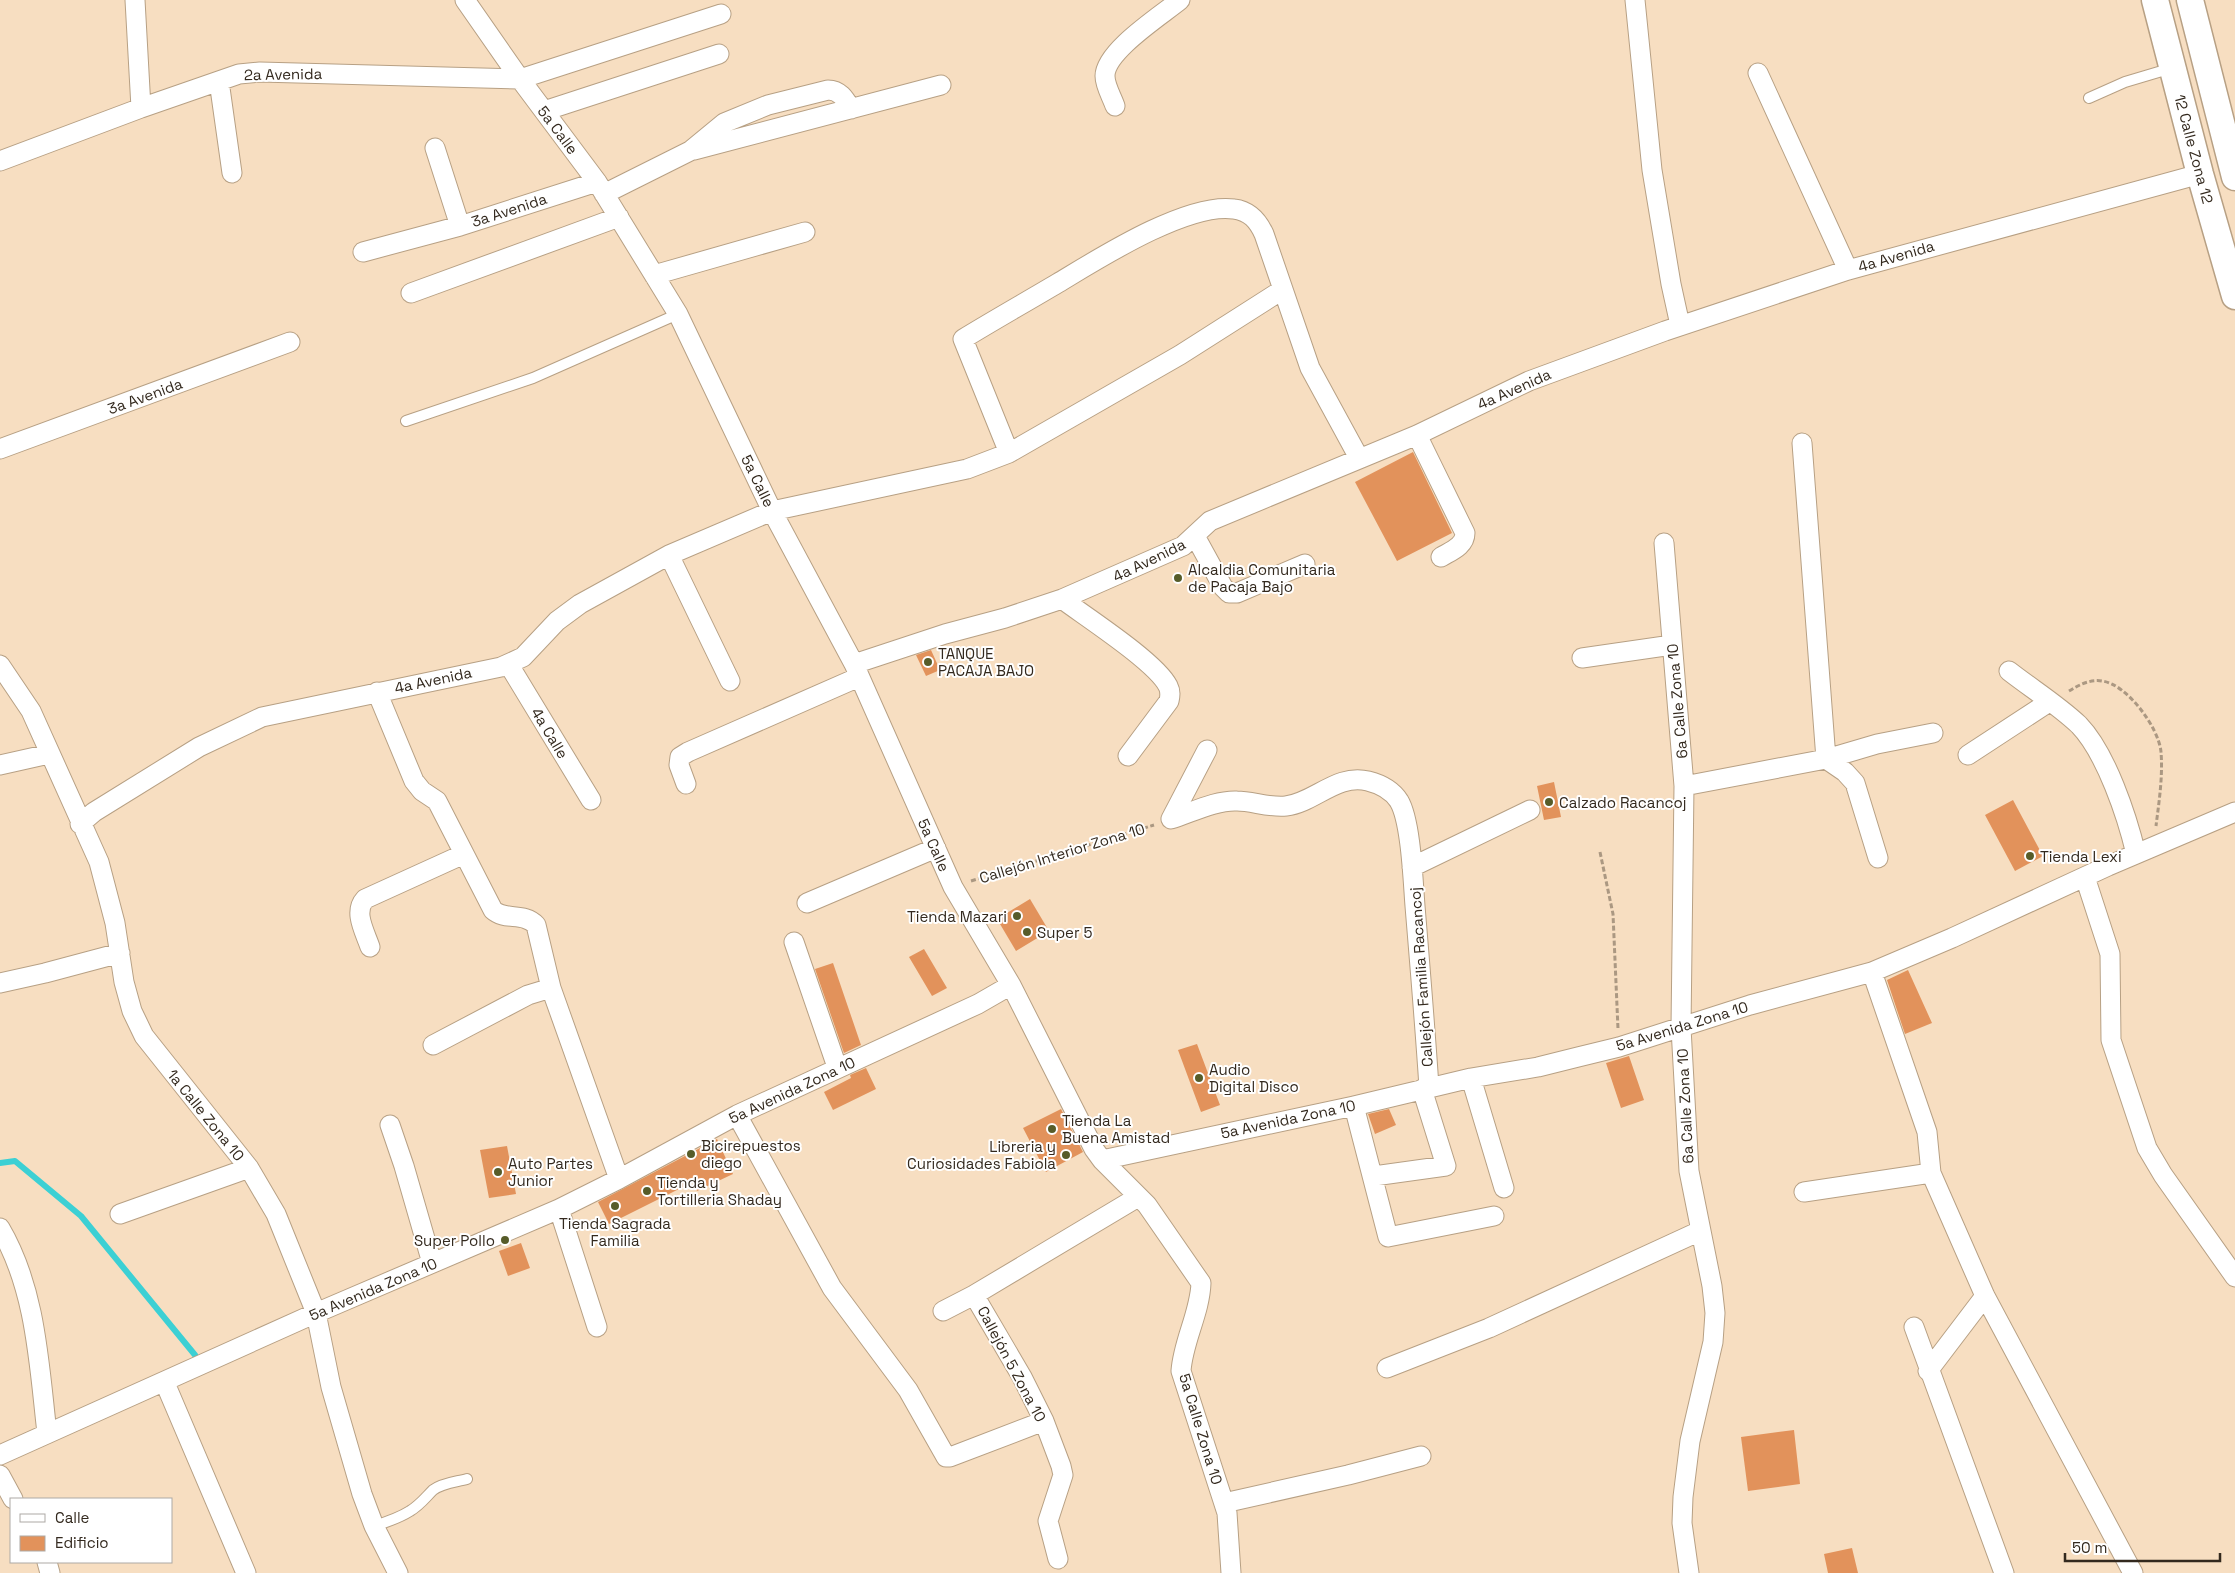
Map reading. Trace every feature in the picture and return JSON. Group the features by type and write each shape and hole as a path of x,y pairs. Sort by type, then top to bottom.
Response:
{"street":[{"path":"135,0 141,108"},
{"name":"5a Calle","path":"465,0 600,188 678,314 772,511 856,671 953,887 1011,985"},
{"path":"1115,106 1105,77 1110,62 1129,40 1180,0"},
{"path":"1635,0 1652,170 1671,284 1680,325"},
{"name":"12 Calle Zona 12","path":"2155,0 2200,174 2235,296"},
{"path":"2190,0 2235,177"},
{"name":"2a Avenida","path":"0,161 141,108 239,74 260,72 520,79 721,14"},
{"path":"544,111 719,54"},
{"path":"1758,73 1848,270"},
{"path":"219,81 232,173"},
{"name":"3a Avenida","path":"363,252 600,188 690,151 724,123 768,105 828,90 835,90 843,96 851,108 941,85"},
{"path":"435,148 460,226"},
{"name":"4a Avenida","path":"686,784 679,765 680,757 856,671 945,634 1005,618 1062,599 1155,559 1183,546 1210,522 1417,435 1529,381 1680,325 1848,270 2200,174"},
{"path":"1009,454 963,339 1147,232 1198,213 1233,208 1244,211 1257,220 1264,234 1310,368 1359,458"},
{"path":"412,293 619,217"},
{"path":"654,275 805,232"},
{"name":"4a Avenida","path":"80,824 94,812 199,747 262,717 509,665 523,657 557,621 580,604 669,555 772,511 967,469 1009,454 1180,355 1282,290"},
{"name":"3a Avenida","path":"0,449 290,342"},
{"path":"1417,435 1465,533 1465,540 1462,544 1441,557"},
{"path":"1802,442 1826,759"},
{"path":"1194,536 1223,587 1229,593 1237,593 1305,564"},
{"name":"6a Calle Zona 10","path":"1664,543 1684,786 1681,1028 1689,1171 1712,1286 1715,1313 1713,1342 1690,1441 1683,1496 1682,1523 1689,1573"},
{"path":"669,555 730,680"},
{"path":"1062,599 1146,661 1168,685 1169,701 1128,756"},
{"path":"1582,658 1672,645"},
{"name":"1a Calle Zona 10","path":"0,665 7,685 31,711 105,880 120,952 124,982 132,1011 144,1036 250,1168 276,1214 316,1313 331,1387 362,1494 374,1526 398,1573"},
{"name":"4a Calle","path":"509,665 591,800"},
{"path":"2009,671 2079,726 2093,745 2128,822 2144,851"},
{"path":"377,692 414,781 422,792 437,801 493,910 497,914 504,916 524,918 536,925 551,988 619,1179"},
{"path":"1968,755 2049,702"},
{"path":"1684,786 1826,759 1877,744 1933,733"},
{"path":"1171,819 1207,750"},
{"path":"0,765 49,754"},
{"path":"1826,759 1846,772 1855,783 1878,858"},
{"path":"1171,819 1234,800 1284,806 1296,803 1341,783 1359,780 1367,781 1391,792 1400,802 1412,866 1530,810"},
{"name":"5a Avenida Zona 10","path":"1102,1160 1354,1106 1471,1078 1538,1067 1619,1047 1750,1005 1872,972 2235,812"},
{"path":"807,903 936,848"},
{"path":"370,947 359,912 360,904 365,899 464,854"},
{"name":"Callejón Familia Racancoj","path":"1374,1176 1446,1166 1426,1088 1412,866"},
{"path":"2085,877 2110,954 2111,1040 2147,1148 2163,1175 2235,1277"},
{"path":"794,942 838,1067"},
{"path":"0,983 45,974 120,952"},
{"path":"1872,972 1927,1132 1931,1173 1985,1296 2132,1573"},
{"name":"5a Avenida Zona 10","path":"0,1455 165,1383 316,1313 559,1209 737,1115 978,1004 1011,985"},
{"name":"5a Calle Zona 10","path":"1011,985 1102,1160 1146,1205 1201,1282 1199,1298 1182,1353 1181,1371 1224,1503 1228,1525 1231,1573"},
{"path":"433,1045 528,995 551,988"},
{"path":"1471,1078 1504,1188"},
{"path":"1354,1106 1374,1176 1388,1236 1494,1216"},
{"path":"737,1115 832,1288 908,1390 946,1457 1044,1421"},
{"path":"390,1125 432,1263"},
{"path":"120,1214 250,1168"},
{"path":"1804,1192 1931,1173"},
{"name":"Callejón 5 Zona 10","path":"1058,1559 1048,1521 1062,1475 1062,1466 1044,1421 1022,1377 974,1295 1138,1196"},
{"path":"559,1209 597,1327"},
{"path":"0,1228 22,1278 30,1304 36,1334 48,1433"},
{"path":"1387,1368 1488,1328 1700,1231"},
{"path":"943,1311 974,1295"},
{"path":"1928,1371 1985,1296"},
{"path":"1914,1328 1928,1371 2004,1573"},
{"path":"165,1383 246,1573"},
{"path":"1224,1503 1348,1475 1421,1456"},
{"path":"0,1475 12,1498"}],"lane":[{"path":"2089,98 2124,82 2172,68"},
{"path":"406,421 533,378 678,314"},
{"path":"374,1526 409,1512 424,1502 434,1490 446,1484 466,1479"}],"path":[{"path":"2049,702 2092,680 2104,681 2115,686 2135,702 2150,723 2161,751 2160,799 2144,851"},
{"name":"Callejón Interior Zona 10","path":"953,887 1171,819"},
{"path":"1600,852 1613,914 1619,1047"}],"building":[{"path":"1413,452 1452,533 1397,561 1355,482"},
{"name":"TANQUE PACAJA BAJO","path":"931,650 940,670 926,676 916,655"},
{"name":"Calzado Racancoj","path":"1554,782 1561,817 1544,820 1537,786"},
{"path":"2013,800 2043,856 2015,871 1985,815"},
{"path":"1030,899 1049,931 1016,951 997,919"},
{"path":"924,949 947,988 932,996 909,957"},
{"path":"833,963 861,1045 844,1053 815,969"},
{"path":"1908,970 1932,1023 1905,1034 1887,980"},
{"name":"Audio Digital Disco","path":"1197,1044 1220,1105 1201,1112 1178,1050"},
{"path":"1629,1056 1644,1100 1621,1108 1606,1063"},
{"path":"866,1068 876,1089 833,1110 824,1092 851,1078 850,1075"},
{"path":"1061,1109 1083,1152 1046,1172 1023,1128"},
{"path":"1389,1109 1396,1125 1375,1134 1368,1114"},
{"path":"717,1139 733,1174 697,1191 693,1182 609,1224 598,1202"},
{"name":"Auto Partes Junior","path":"507,1146 516,1194 489,1198 480,1150"},
{"path":"521,1243 530,1268 508,1276 499,1251"},
{"path":"1794,1430 1800,1484 1748,1491 1741,1437"},
{"path":"1852,1548 1858,1573 1828,1573 1824,1554"}],"waterway":[{"path":"0,1163 15,1161 81,1216 195,1355"}],"place":[{"name":"Alcaldia Comunitaria de Pacaja Bajo","path":"1178,578"},
{"name":"TANQUE PACAJA BAJO","path":"928,662"},
{"name":"Calzado Racancoj","path":"1549,802"},
{"name":"Tienda Lexi","path":"2030,856"},
{"name":"Tienda Mazari","path":"1017,916"},
{"name":"Super 5","path":"1027,932"},
{"name":"Audio Digital Disco","path":"1199,1078"},
{"name":"Tienda La Buena Amistad","path":"1052,1129"},
{"name":"Bicirepuestos diego","path":"691,1154"},
{"name":"Libreria y Curiosidades Fabiola","path":"1066,1155"},
{"name":"Auto Partes Junior","path":"498,1172"},
{"name":"Tienda y Tortilleria Shaday","path":"647,1191"},
{"name":"Tienda Sagrada Familia","path":"615,1206"},
{"name":"Super Pollo","path":"505,1240"}]}
